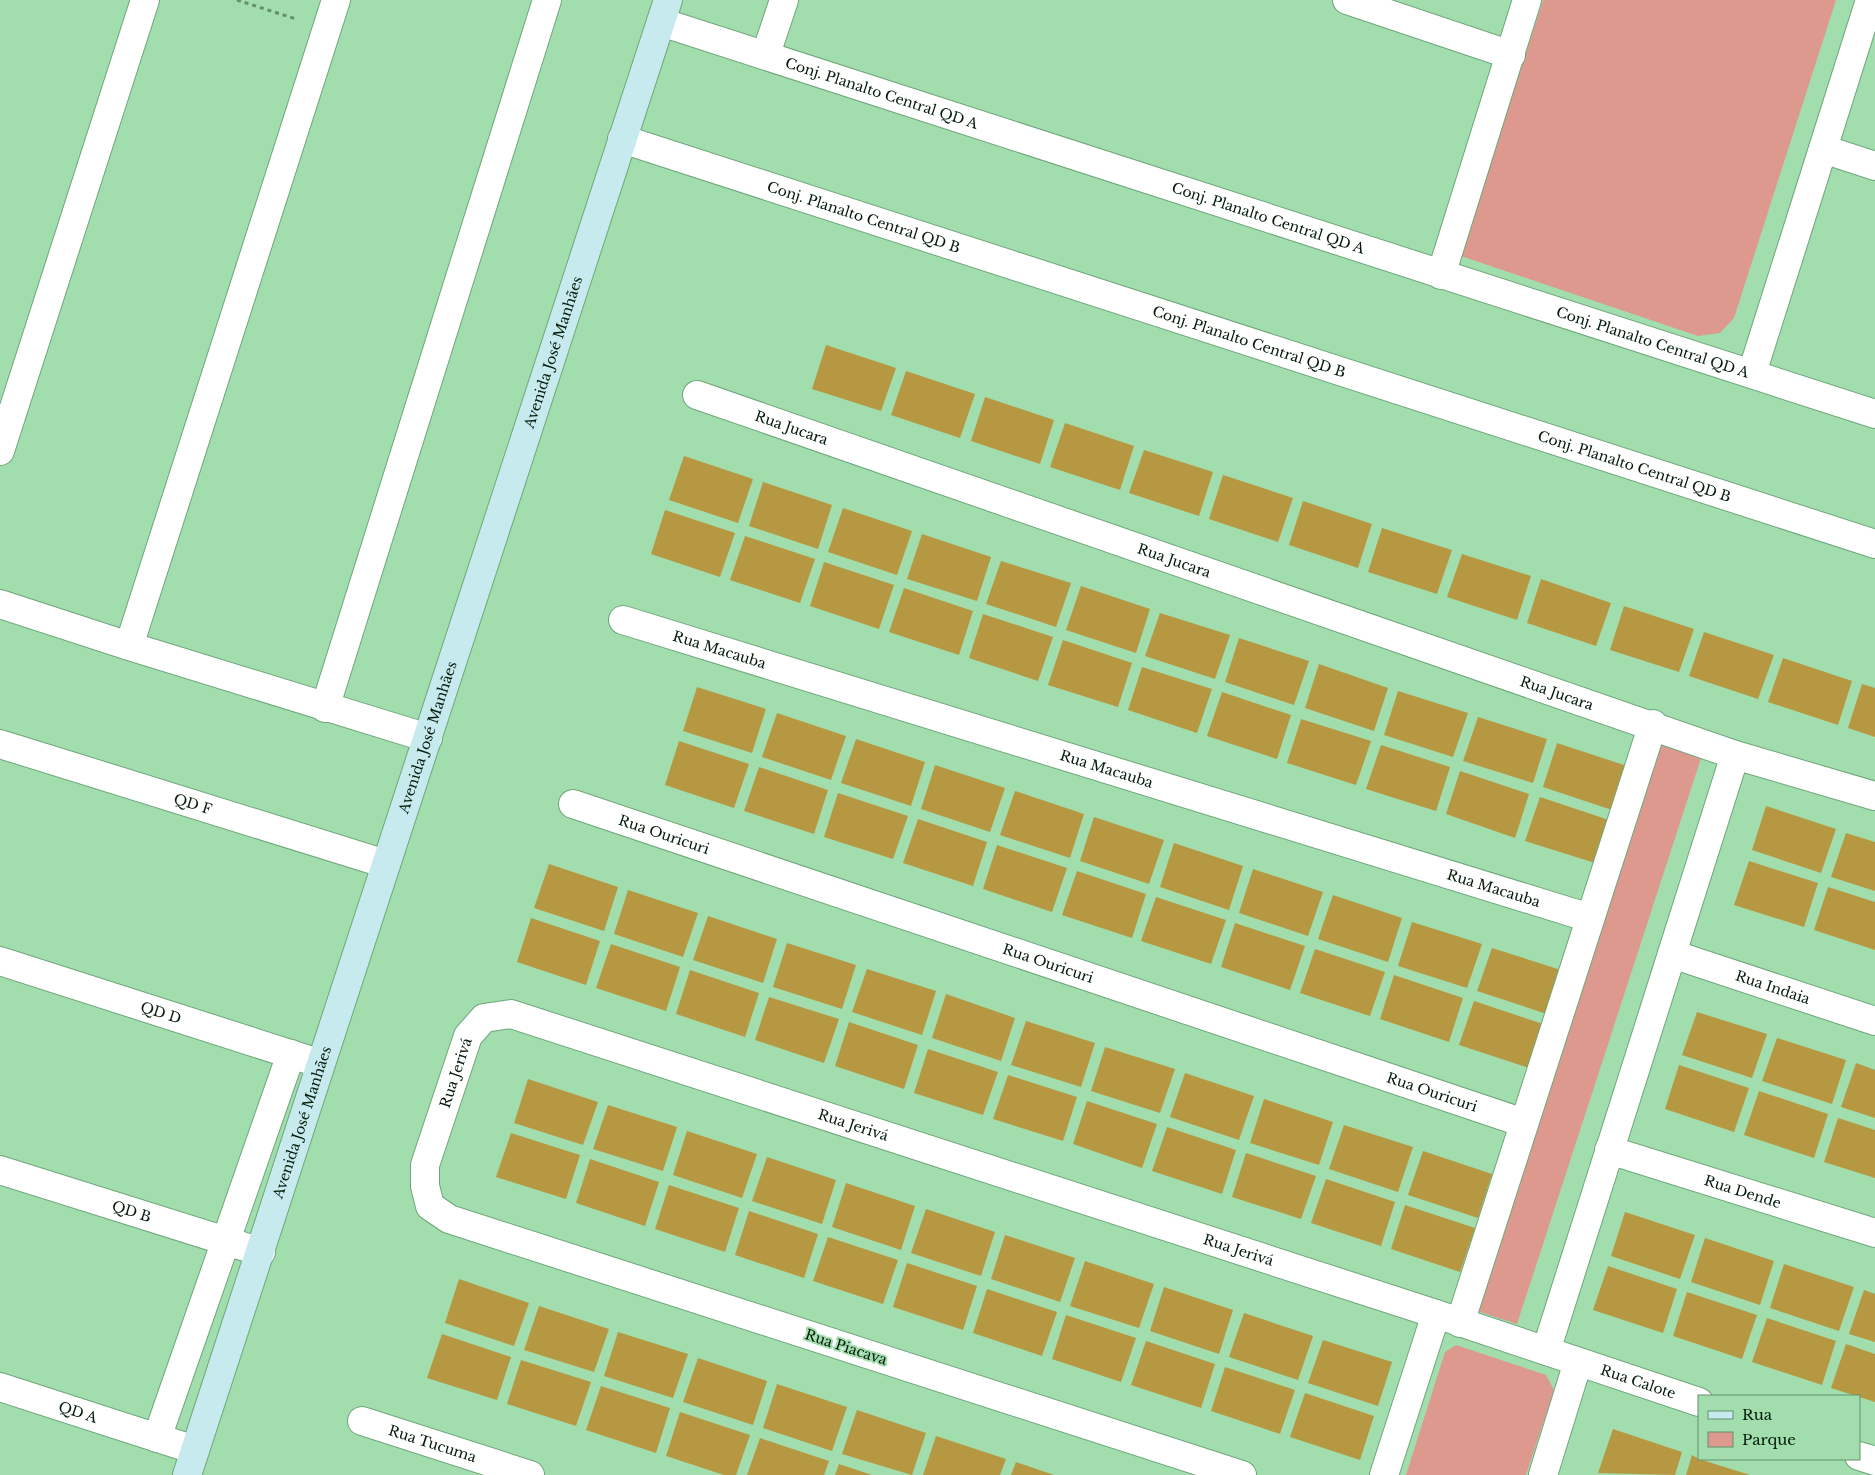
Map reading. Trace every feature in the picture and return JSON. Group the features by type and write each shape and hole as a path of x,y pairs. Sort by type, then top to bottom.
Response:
{"street":[{"path":"0,450 145,0"},
{"path":"129,646 336,0"},
{"path":"325,708 547,0"},
{"path":"766,54 784,0"},
{"path":"1347,0 1511,54"},
{"path":"1441,275 1527,0"},
{"path":"1752,373 1870,0"},
{"name":"Conj. Planalto Central QD A","path":"665,11 766,54 1441,275 1752,373 1875,414"},
{"name":"Avenida José Manhães","path":"191,1463 323,1064 386,864 665,11"},
{"name":"Conj. Planalto Central QD B","path":"622,139 1875,544"},
{"path":"1823,149 1875,166"},
{"name":"Rua Jucara","path":"697,395 1653,724 1735,755"},
{"path":"0,604 325,708 428,738"},
{"name":"Rua Macauba","path":"623,620 1590,918"},
{"path":"1384,1475 1524,1123 1653,724"},
{"name":"QD F","path":"0,744 386,864"},
{"path":"1546,1350 1735,755 1875,796"},
{"name":"Rua Ouricuri","path":"574,804 1524,1123"},
{"name":"Rua Indaia","path":"1672,954 1875,1021"},
{"name":"QD D","path":"0,961 323,1064"},
{"name":"Rua Jerivá","path":"449,1219 430,1206 425,1186 425,1165 468,1036 484,1018 512,1014 1546,1350"},
{"path":"157,1438 224,1241 291,1054"},
{"name":"Rua Dende","path":"1609,1150 1875,1233"},
{"name":"QD B","path":"0,1170 261,1252"},
{"name":"Rua Piacava","path":"449,1219 1242,1475"},
{"name":"Rua Calote","path":"1546,1350 1698,1402"},
{"path":"1542,1475 1578,1362"},
{"name":"QD A","path":"0,1388 157,1438 191,1463"},
{"name":"Rua Tucuma","path":"362,1421 530,1475"},
{"path":"1860,1456 1875,1461"}],"path":[{"path":"237,0 327,28"}],"green space":[{"path":"1543,0 1836,0 1734,318 1720,333 1698,336 1461,256"},
{"path":"1663,739 1703,752 1517,1324 1477,1311"},
{"path":"1456,1345 1546,1375 1554,1390 1526,1475 1406,1475 1445,1352"}],"building":[{"path":"826,345 896,368 881,411 812,389"},
{"path":"906,371 975,394 960,438 891,415"},
{"path":"985,397 1054,420 1040,464 971,441"},
{"path":"1065,423 1134,446 1120,490 1050,467"},
{"path":"1144,450 1213,472 1199,516 1129,493"},
{"path":"684,456 753,479 738,523 669,500"},
{"path":"1223,475 1293,498 1278,542 1209,519"},
{"path":"763,482 832,505 818,549 749,526"},
{"path":"1303,501 1372,524 1358,568 1289,545"},
{"path":"843,508 912,531 897,575 828,552"},
{"path":"665,510 735,533 720,577 651,554"},
{"path":"1382,528 1452,550 1437,594 1368,572"},
{"path":"922,534 991,557 977,601 907,579"},
{"path":"745,536 815,559 800,603 730,580"},
{"path":"1462,554 1531,576 1517,620 1447,597"},
{"path":"1001,561 1071,583 1056,627 986,604"},
{"path":"824,562 894,585 879,629 810,606"},
{"path":"1541,579 1611,603 1596,646 1527,623"},
{"path":"1081,586 1150,609 1136,653 1066,630"},
{"path":"904,588 973,611 959,655 889,632"},
{"path":"1624,606 1694,629 1679,672 1610,650"},
{"path":"1160,613 1230,635 1215,679 1145,656"},
{"path":"983,614 1053,637 1038,681 969,658"},
{"path":"1704,632 1774,655 1758,699 1689,676"},
{"path":"1239,638 1309,661 1294,705 1225,682"},
{"path":"1063,640 1132,663 1118,707 1048,685"},
{"path":"1783,658 1852,681 1838,725 1768,702"},
{"path":"1319,664 1388,688 1374,731 1305,708"},
{"path":"1142,667 1212,689 1197,733 1128,710"},
{"path":"1862,684 1875,688 1875,737 1848,728"},
{"path":"697,687 766,709 752,753 683,731"},
{"path":"1398,691 1468,713 1453,757 1384,735"},
{"path":"1222,692 1291,715 1277,759 1207,736"},
{"path":"777,713 846,736 831,780 762,757"},
{"path":"1478,717 1547,739 1533,783 1463,761"},
{"path":"1301,719 1371,741 1356,785 1287,763"},
{"path":"856,739 925,762 911,806 841,783"},
{"path":"679,741 749,764 734,808 665,785"},
{"path":"1557,743 1627,766 1612,810 1543,787"},
{"path":"1381,745 1450,767 1436,811 1366,789"},
{"path":"935,765 1005,788 990,832 921,809"},
{"path":"759,767 828,790 814,834 744,811"},
{"path":"1460,771 1529,794 1515,838 1446,814"},
{"path":"1015,791 1084,814 1070,858 1000,835"},
{"path":"838,793 908,816 893,859 824,837"},
{"path":"1540,797 1609,820 1595,863 1525,841"},
{"path":"1766,806 1836,829 1821,873 1752,850"},
{"path":"1094,817 1164,840 1149,884 1080,861"},
{"path":"918,819 987,842 973,886 903,863"},
{"path":"1846,833 1875,842 1875,891 1831,877"},
{"path":"1174,843 1243,866 1229,910 1160,887"},
{"path":"997,845 1067,868 1052,912 983,889"},
{"path":"1749,861 1818,883 1804,927 1734,905"},
{"path":"549,864 618,887 604,931 534,908"},
{"path":"1253,869 1323,892 1308,936 1239,913"},
{"path":"1077,871 1146,894 1132,938 1062,915"},
{"path":"1828,887 1875,902 1875,950 1814,930"},
{"path":"628,890 698,913 683,957 614,934"},
{"path":"1333,895 1402,918 1388,962 1318,939"},
{"path":"1156,897 1226,920 1211,964 1141,941"},
{"path":"708,916 777,939 763,983 693,960"},
{"path":"531,918 600,941 586,985 517,962"},
{"path":"1412,922 1482,944 1467,988 1398,966"},
{"path":"1235,923 1305,946 1290,990 1221,967"},
{"path":"787,943 856,965 842,1009 773,987"},
{"path":"611,944 680,967 666,1011 596,988"},
{"path":"1492,948 1561,970 1547,1014 1477,991"},
{"path":"1315,949 1385,972 1370,1016 1300,993"},
{"path":"867,969 936,991 922,1035 852,1012"},
{"path":"690,970 759,993 745,1037 676,1014"},
{"path":"1394,975 1463,998 1449,1042 1380,1019"},
{"path":"946,994 1015,1018 1001,1061 932,1038"},
{"path":"769,997 839,1019 824,1063 755,1040"},
{"path":"1474,1001 1543,1024 1529,1068 1459,1045"},
{"path":"1697,1012 1767,1034 1752,1078 1682,1055"},
{"path":"1026,1021 1095,1043 1081,1087 1011,1065"},
{"path":"849,1022 918,1045 904,1089 835,1066"},
{"path":"1777,1038 1846,1060 1832,1104 1762,1081"},
{"path":"1105,1047 1175,1069 1160,1113 1091,1091"},
{"path":"928,1049 998,1072 983,1115 914,1093"},
{"path":"1856,1063 1875,1070 1875,1118 1841,1107"},
{"path":"1679,1065 1749,1088 1734,1132 1665,1109"},
{"path":"1185,1073 1254,1096 1239,1140 1170,1117"},
{"path":"1008,1075 1077,1097 1063,1141 993,1119"},
{"path":"528,1079 598,1102 583,1145 514,1123"},
{"path":"1759,1091 1828,1114 1814,1158 1744,1135"},
{"path":"1264,1099 1333,1122 1319,1165 1250,1143"},
{"path":"1087,1101 1157,1124 1142,1168 1073,1144"},
{"path":"608,1105 677,1127 663,1171 593,1149"},
{"path":"1838,1118 1875,1130 1875,1178 1824,1162"},
{"path":"1344,1125 1413,1147 1398,1192 1329,1169"},
{"path":"1167,1127 1236,1150 1222,1194 1152,1171"},
{"path":"687,1131 757,1154 742,1198 673,1175"},
{"path":"511,1133 580,1155 566,1199 496,1177"},
{"path":"1423,1151 1492,1174 1478,1218 1408,1195"},
{"path":"1246,1153 1316,1176 1301,1219 1232,1197"},
{"path":"767,1157 836,1180 822,1224 752,1201"},
{"path":"590,1159 659,1182 645,1226 576,1203"},
{"path":"1326,1179 1395,1202 1381,1246 1311,1223"},
{"path":"846,1183 915,1206 901,1250 832,1227"},
{"path":"669,1185 739,1208 725,1252 655,1229"},
{"path":"1405,1205 1475,1228 1460,1272 1391,1249"},
{"path":"926,1209 995,1232 981,1276 911,1253"},
{"path":"749,1211 818,1234 804,1278 735,1255"},
{"path":"1625,1212 1695,1235 1680,1279 1611,1256"},
{"path":"1005,1235 1075,1258 1060,1302 991,1279"},
{"path":"828,1237 898,1260 883,1304 813,1281"},
{"path":"1705,1238 1774,1261 1760,1305 1691,1282"},
{"path":"1085,1261 1154,1284 1139,1328 1070,1306"},
{"path":"907,1263 977,1286 963,1330 893,1307"},
{"path":"1784,1264 1854,1287 1839,1331 1770,1308"},
{"path":"1608,1266 1677,1289 1663,1333 1593,1310"},
{"path":"459,1279 529,1303 514,1346 445,1323"},
{"path":"1164,1287 1233,1310 1219,1354 1150,1331"},
{"path":"987,1289 1057,1312 1042,1356 973,1333"},
{"path":"1864,1290 1875,1294 1875,1342 1849,1334"},
{"path":"1687,1292 1757,1315 1742,1359 1673,1336"},
{"path":"539,1306 609,1329 594,1372 524,1350"},
{"path":"1244,1313 1313,1336 1298,1380 1229,1357"},
{"path":"1066,1315 1136,1338 1121,1382 1052,1359"},
{"path":"1767,1318 1836,1341 1822,1385 1752,1362"},
{"path":"618,1332 688,1354 673,1398 604,1376"},
{"path":"442,1334 511,1357 497,1400 427,1378"},
{"path":"1323,1340 1392,1362 1378,1406 1308,1383"},
{"path":"1146,1341 1215,1364 1201,1408 1131,1385"},
{"path":"1846,1344 1875,1354 1875,1402 1860,1397 1860,1395 1853,1395 1831,1388"},
{"path":"698,1358 767,1381 753,1425 683,1402"},
{"path":"521,1360 591,1382 576,1426 507,1404"},
{"path":"1225,1367 1295,1390 1280,1434 1211,1411"},
{"path":"777,1384 847,1407 832,1451 763,1428"},
{"path":"601,1386 670,1408 656,1453 586,1430"},
{"path":"1305,1393 1374,1416 1360,1460 1290,1437"},
{"path":"857,1410 926,1433 912,1475 842,1454"},
{"path":"680,1412 750,1435 736,1475 724,1475 666,1456"},
{"path":"1613,1429 1682,1452 1675,1475 1598,1473"},
{"path":"936,1436 1006,1459 1000,1475 923,1475"},
{"path":"760,1438 829,1461 824,1475 747,1475"},
{"path":"1692,1455 1698,1460 1750,1475 1686,1475"},
{"path":"1016,1462 1054,1475 1011,1475"},
{"path":"839,1464 872,1475 835,1475"}]}
